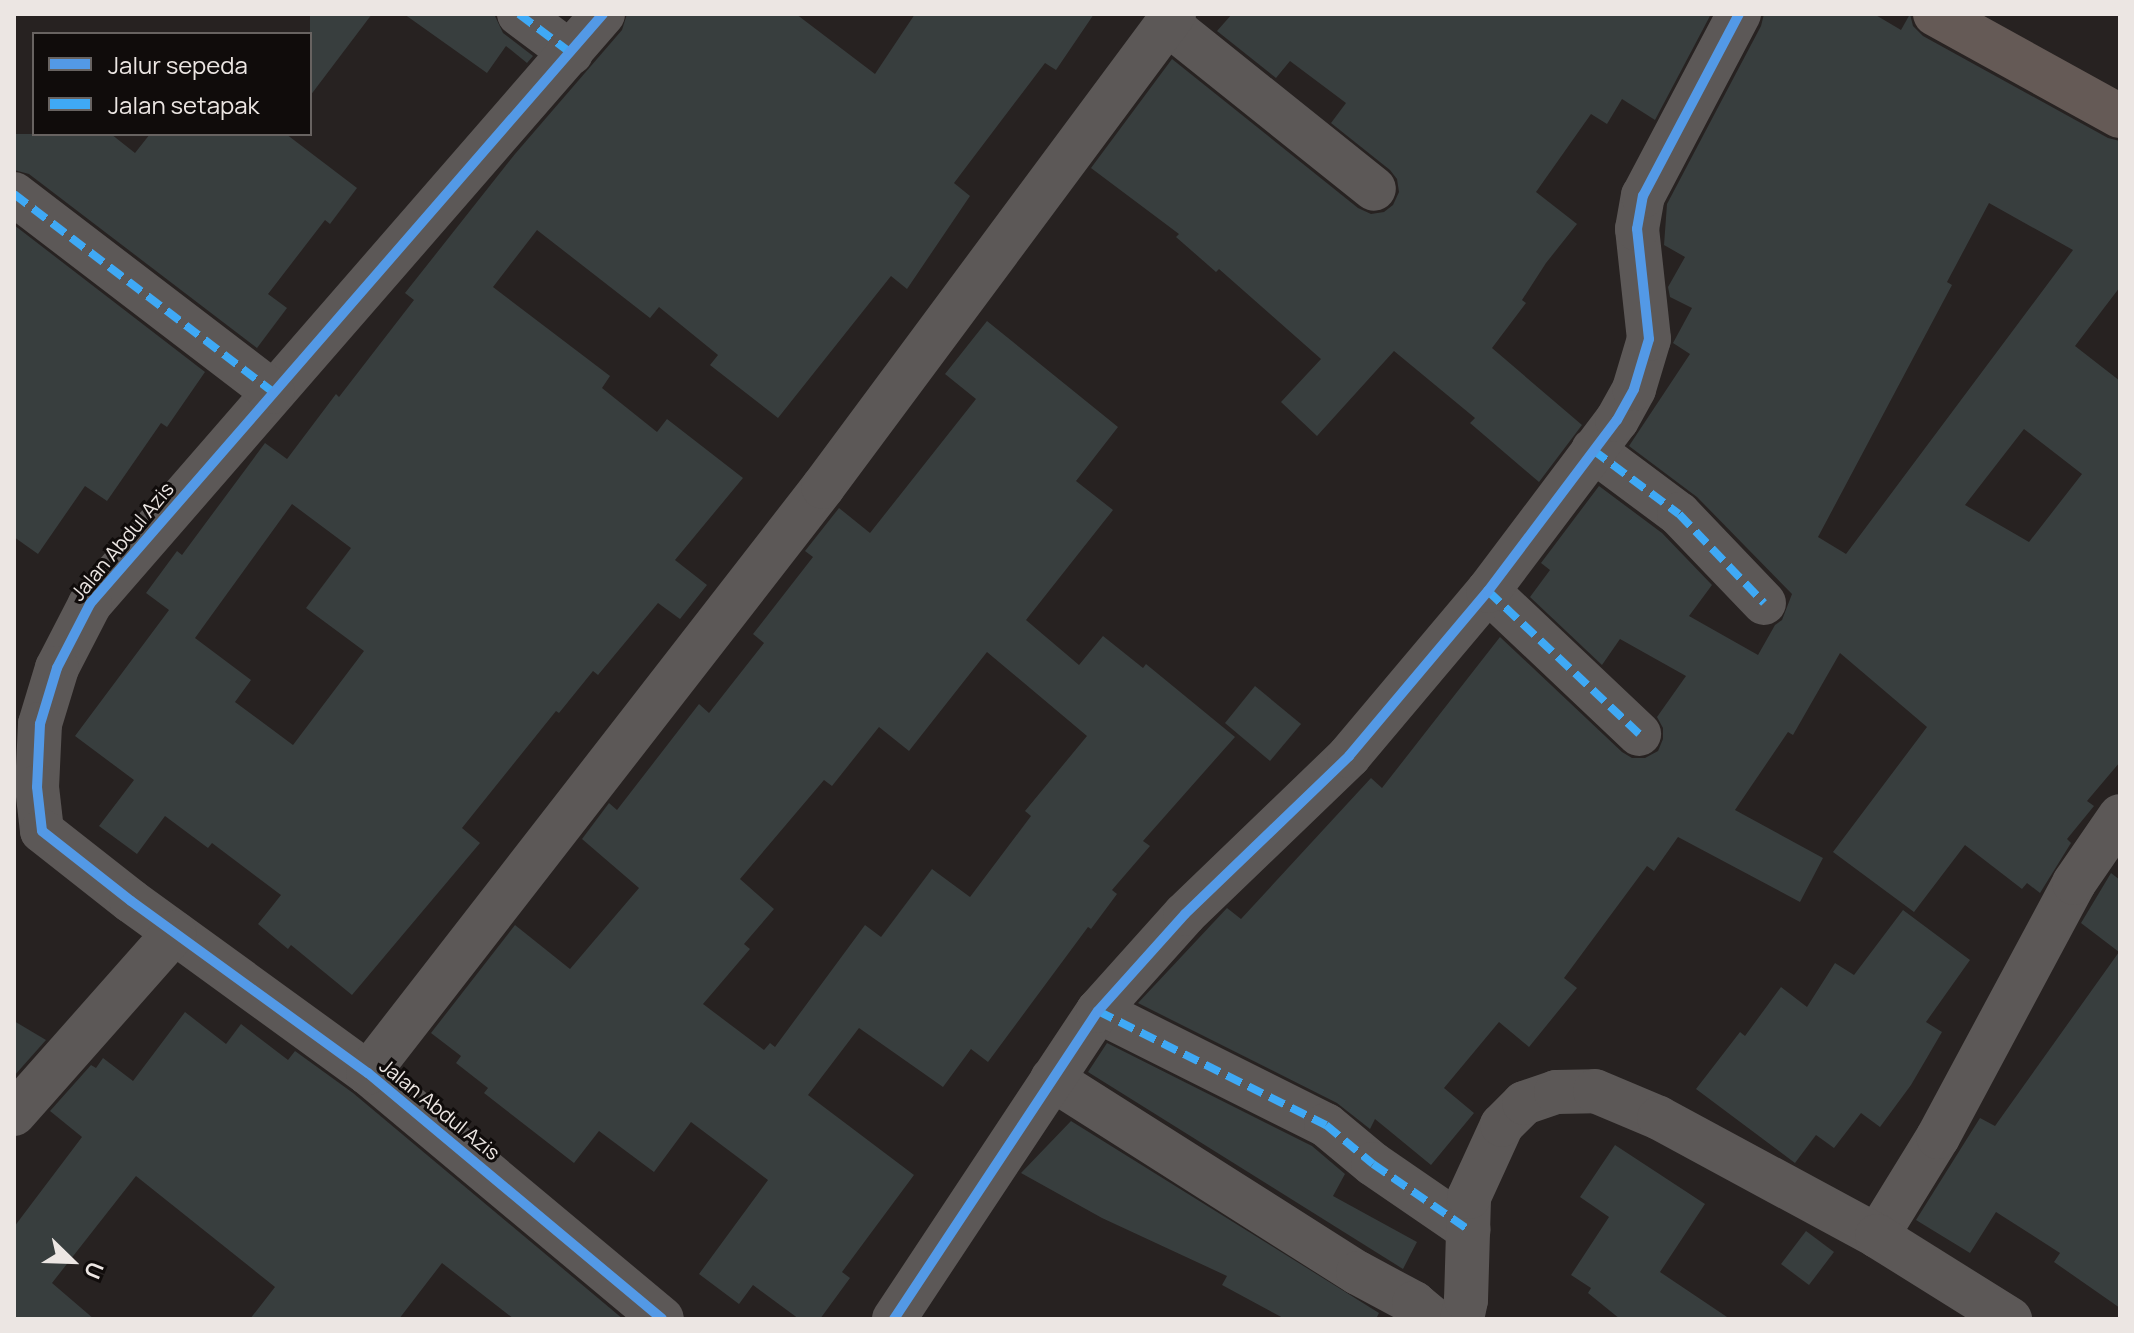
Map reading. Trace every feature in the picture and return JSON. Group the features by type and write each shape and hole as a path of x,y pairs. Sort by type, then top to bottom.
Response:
{"main road":[{"path":"1935,14 2120,116"}],"street":[{"path":"519,14 571,53"},
{"name":"Jalan Abdul Azis","path":"603,14 90,604 57,668 40,724 37,787 28,824 368,1073 649,1314"},
{"path":"894,1319 1098,1011 1185,914 1349,756 1488,591 1617,420 1634,389 1649,339 1637,229 1643,196 1739,14"},
{"path":"368,1073 823,487 1170,18 1374,189"},
{"path":"14,194 273,392"},
{"path":"1593,450 1679,514 1764,603"},
{"path":"1488,591 1639,734"},
{"path":"1877,1236 1938,1137 2074,883 2120,816"},
{"path":"14,1114 174,933"},
{"path":"1098,1011 1326,1125 1373,1164 1469,1230"},
{"path":"1052,1079 1346,1265 1414,1303 1433,1319"},
{"path":"1462,1319 1469,1197 1502,1125 1524,1103 1556,1092 1595,1091 1659,1118 1877,1236 2010,1319"}],"building":[{"path":"310,14 372,14 312,93"},
{"path":"404,14 494,14 503,33 533,56 527,63 506,46 487,73"},
{"path":"627,14 796,14 875,74 915,14 1094,14 1056,70 1045,63 954,183 970,196 907,289 891,276 778,418 710,365 718,355 659,307 650,318 537,230 493,287 610,376 602,388 657,432 667,419 743,478 675,560 707,585 680,619 658,603 598,675 593,671 559,713 556,711 462,828 480,843 352,995 291,945 288,949 258,924 281,895 212,843 208,848 165,816 137,854 99,826 134,780 75,736 169,610 146,593 177,551 182,555 265,443 287,459 414,300 405,293 515,154 622,30","holes":["292,504 351,548 306,608 364,651 293,745 235,702 251,680 195,638"]},
{"path":"1232,14 1711,14 1655,120 1622,99 1607,124 1591,114 1536,192 1577,224 1546,263 1522,300 1526,303 1492,348 1582,425 1539,482 1470,423 1475,418 1394,351 1317,436 1281,402 1321,359 1219,269 1216,272 1176,237 1179,234 1091,168 1172,59 1358,208 1371,214 1384,212 1393,205 1399,192 1397,179 1331,123 1346,103 1290,61 1276,78 1217,31"},
{"path":"1764,14 1874,14 1901,30 1910,14 1913,26 1923,36 2108,138 2120,141 2120,287 2075,346 2120,381 2120,762 2087,801 2094,806 2067,839 2071,843 2040,893 2027,883 2022,889 1965,845 1914,912 1833,852 1927,727 1840,653 1793,735 1788,732 1735,810 1823,858 1800,902 1678,837 1654,871 1647,866 1564,978 1577,988 1529,1047 1499,1022 1444,1088 1474,1113 1431,1165 1375,1119 1370,1129 1337,1103 1138,1003 1227,908 1241,919 1371,778 1382,788 1500,637 1622,752 1632,758 1645,758 1658,751 1663,728 1657,717 1686,676 1620,639 1602,665 1530,597 1550,570 1541,563 1599,486 1662,533 1712,585 1689,616 1758,655 1775,625 1782,620 1792,594 1697,497 1629,446 1690,354 1673,343 1692,308 1670,297 1668,287 1685,257 1664,245 1667,204 1761,26","holes":["1989,203 2073,250 1846,554 1818,537 1952,285 1947,282","2024,429 2082,474 2029,542 1965,505"]},
{"path":"14,134 114,136 135,153 148,136 289,136 357,188 330,224 325,220 268,294 287,308 257,348 29,174 14,170"},
{"path":"14,225 205,372 167,427 161,423 107,501 85,486 38,554 14,537"},
{"path":"987,321 1118,427 1076,481 1113,510 1026,620 1079,665 1103,636 1143,668 1146,664 1235,737 1143,841 1150,846 1112,890 1117,894 1091,929 1088,927 988,1062 971,1049 943,1087 859,1028 808,1095 914,1175 842,1272 850,1278 820,1319 799,1319 753,1285 739,1304 699,1274 768,1180 691,1122 654,1172 599,1131 574,1163 484,1093 488,1088 456,1063 461,1056 431,1033 515,925 570,969 639,888 582,839 609,803 617,810 699,704 709,713 764,643 753,634 813,557 805,551 839,508 870,533 976,399 945,374","holes":["987,652 1087,736 1025,811 1031,816 970,897 932,869 881,937 865,925 775,1047 770,1043 764,1050 703,1004 750,949 744,944 774,909 740,879 824,780 832,786 879,727 909,751"]},
{"path":"1255,686 1301,724 1270,761 1225,723"},
{"path":"2111,873 2120,880 2120,1308 2054,1262 2060,1253 1996,1212 1970,1253 1916,1220 1980,1118 1995,1126 2119,952 2081,923"},
{"path":"1903,910 1970,960 1926,1022 1942,1032 1911,1085 1880,1127 1861,1113 1834,1148 1816,1135 1795,1163 1696,1089 1740,1032 1745,1036 1781,987 1807,1007 1835,963 1854,975"},
{"path":"185,1012 226,1044 241,1024 288,1060 295,1051 353,1093 623,1319 514,1319 442,1263 399,1319 250,1319 275,1287 136,1176 52,1283 94,1319 14,1319 14,1227 82,1137 50,1111 91,1065 96,1068 103,1058 133,1081"},
{"path":"14,1021 46,1040 14,1076"},
{"path":"1107,1043 1312,1146 1345,1174 1333,1196 1417,1242 1403,1269 1088,1072"},
{"path":"1071,1121 1379,1313 1376,1319 1285,1319 1222,1285 1227,1276 1102,1218 1021,1173"},
{"path":"1615,1145 1705,1204 1660,1272 1730,1319 1620,1319 1588,1293 1591,1288 1571,1275 1609,1217 1580,1197"},
{"path":"1806,1231 1834,1252 1809,1285 1781,1264"}],"marked path":[{"path":"519,14 571,53"},
{"path":"14,194 273,392"},
{"path":"1593,450 1679,514 1764,603"},
{"path":"1488,591 1639,734"},
{"path":"1098,1011 1326,1125 1373,1164 1469,1230"}],"cycle path":[{"path":"603,14 90,604 57,668 40,724 37,787 42,831 131,901 368,1073 662,1319"},
{"path":"894,1319 1098,1011 1185,914 1349,756 1488,591 1617,420 1634,389 1649,339 1637,229 1643,196 1739,14"}]}
